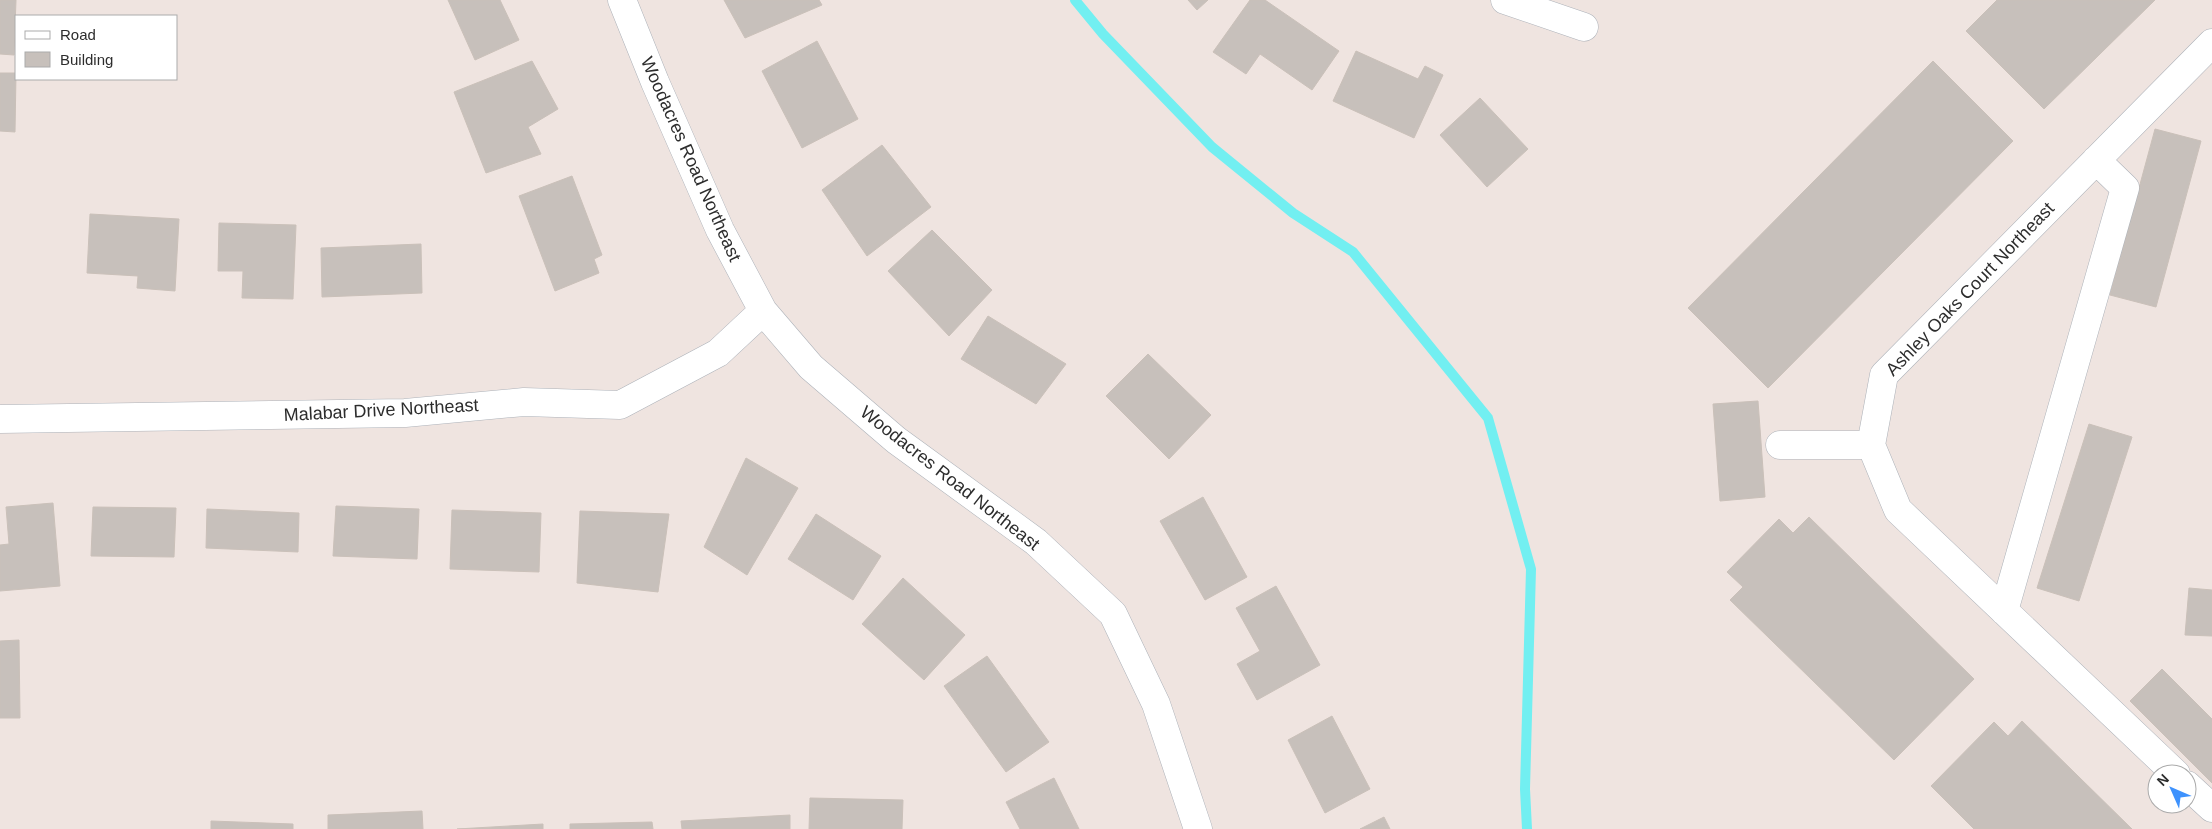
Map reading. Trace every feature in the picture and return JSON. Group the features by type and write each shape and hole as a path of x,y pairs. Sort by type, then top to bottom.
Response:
{"street":[{"name":"Woodacres Road Northeast","path":"622,0 655,82 720,230 763,311 811,367 896,440 1036,542 1113,614 1156,704 1198,829"},
{"path":"1505,0 1584,26"},
{"name":"Ashley Oaks Court Northeast","path":"1871,444 1884,375 2212,42"},
{"path":"2004,611 2125,188 2096,160"},
{"name":"Malabar Drive Northeast","path":"0,419 405,413 524,402 620,405 718,353 763,311"},
{"path":"1780,445 1871,444 1898,510 2165,764"},
{"path":"2197,794 2212,808"}],"building":[{"path":"0,0 16,0 14,55 0,54"},
{"path":"448,0 500,0 519,40 475,60"},
{"path":"724,0 819,0 822,5 745,38"},
{"path":"1188,0 1208,0 1197,10"},
{"path":"1250,0 1265,0 1339,51 1312,90 1260,54 1246,74 1213,52"},
{"path":"1997,0 2155,0 2044,109 1966,31"},
{"path":"817,41 858,119 802,148 762,71"},
{"path":"1356,51 1418,79 1425,66 1443,75 1414,138 1333,101"},
{"path":"532,61 558,109 528,127 541,154 486,173 454,92"},
{"path":"1933,61 2013,141 1768,388 1688,308"},
{"path":"0,73 15,73 15,132 0,131"},
{"path":"1480,98 1528,149 1487,187 1440,135"},
{"path":"2155,129 2201,141 2156,307 2110,295"},
{"path":"882,145 931,207 867,256 822,190"},
{"path":"572,176 602,255 594,259 599,273 555,291 519,196"},
{"path":"90,214 179,219 175,291 137,288 138,276 87,273"},
{"path":"219,223 296,225 293,299 242,298 243,271 218,271"},
{"path":"932,230 992,290 949,336 888,271"},
{"path":"421,244 422,293 322,297 321,248"},
{"path":"988,316 1066,364 1036,404 961,359"},
{"path":"1148,354 1211,415 1169,459 1106,396"},
{"path":"1758,401 1765,497 1720,501 1713,404"},
{"path":"2089,424 2132,437 2079,601 2037,588"},
{"path":"746,458 798,488 747,575 704,547"},
{"path":"1203,497 1247,577 1205,600 1160,521"},
{"path":"53,503 60,586 0,591 0,545 9,544 6,507"},
{"path":"336,506 419,509 417,559 333,556"},
{"path":"93,507 176,508 174,557 91,556"},
{"path":"207,509 299,513 298,552 206,548"},
{"path":"452,510 541,513 539,572 450,569"},
{"path":"580,511 669,514 658,592 577,583"},
{"path":"816,514 881,556 853,600 788,559"},
{"path":"1809,517 1974,679 1894,760 1730,600 1743,587 1727,572 1779,519 1793,533"},
{"path":"903,578 965,635 924,680 862,624"},
{"path":"1276,586 1320,665 1257,700 1237,664 1260,651 1236,608"},
{"path":"2189,588 2212,590 2212,636 2185,635"},
{"path":"19,640 20,718 0,718 0,641"},
{"path":"987,656 1049,742 1006,772 944,686"},
{"path":"2162,669 2212,719 2212,783 2197,768 2197,764 2193,764 2130,701"},
{"path":"1332,716 1370,789 1325,813 1288,740"},
{"path":"2022,721 2132,829 1974,829 1931,786 1994,722 2008,736"},
{"path":"1054,778 1079,829 1020,829 1006,802"},
{"path":"810,798 903,800 902,829 809,829"},
{"path":"422,811 423,829 328,829 328,815"},
{"path":"790,815 790,829 682,829 681,821"},
{"path":"1384,817 1390,829 1360,829"},
{"path":"211,821 293,824 293,829 211,829"},
{"path":"652,822 653,829 570,829 570,824"},
{"path":"543,824 543,829 457,829"}],"waterway":[{"path":"1075,0 1103,34 1212,147 1293,213 1353,252 1488,418 1531,569 1525,789 1527,829"}]}
